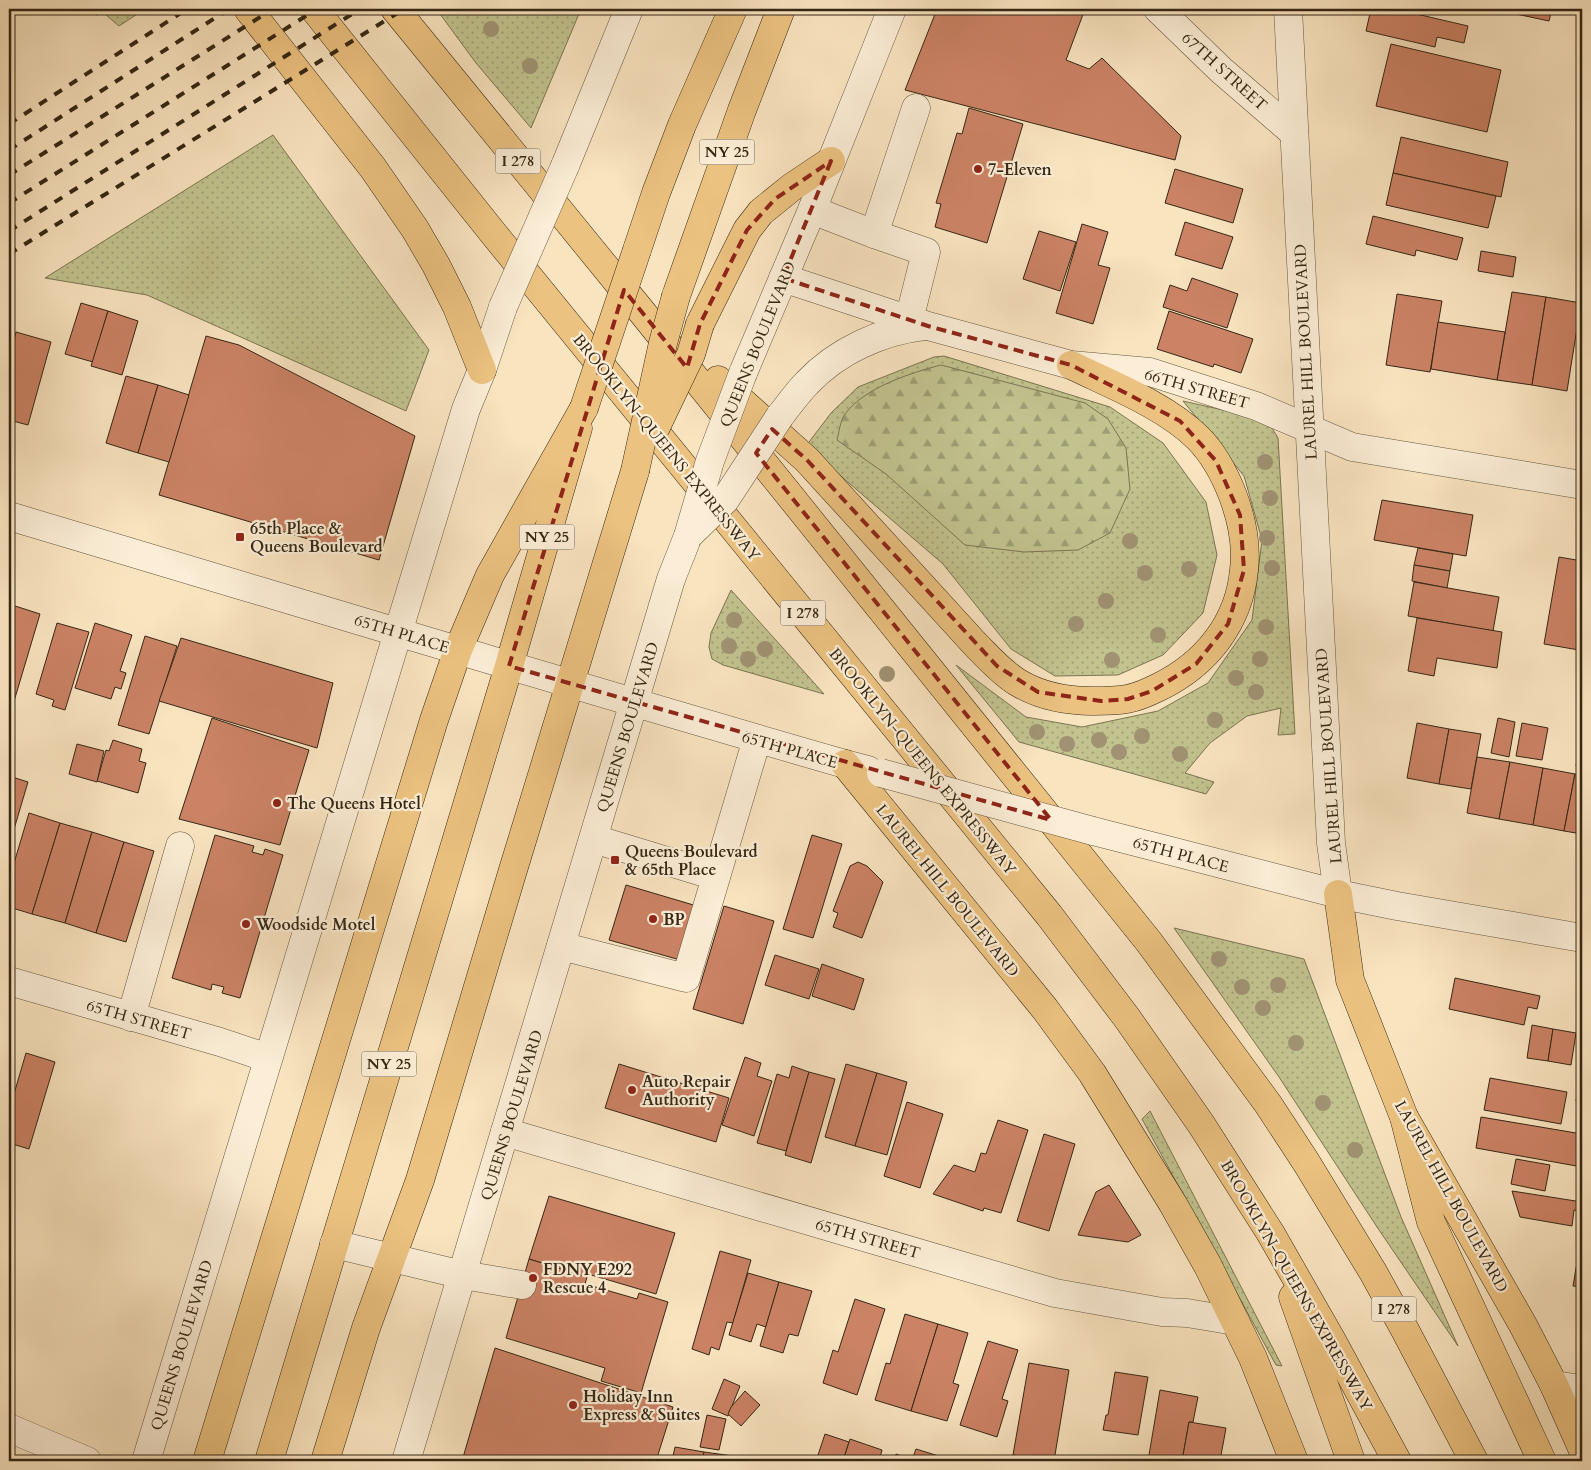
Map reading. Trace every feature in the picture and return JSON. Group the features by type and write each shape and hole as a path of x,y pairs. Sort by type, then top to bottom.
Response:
{"main road":[{"path":"248,9 373,168 415,229 436,265 457,308 482,370"},
{"name":"BROOKLYN-QUEENS EXPRESSWAY","path":"314,9 500,241 1049,915 1127,1018 1201,1124 1271,1234 1332,1339 1397,1461"},
{"name":"I 278","path":"395,9 642,312 1149,942 1268,1104 1295,1145 1373,1272 1474,1461"},
{"name":"NY 25","path":"269,1461 509,666 584,408 656,193 682,125 733,9"},
{"name":"NY 25","path":"325,1461 366,1328 420,1180 635,471 663,343 676,296 742,110 781,9"},
{"path":"635,471 691,354 700,324 747,230 761,212 792,187 831,161"},
{"path":"642,312 807,460 975,644 997,666 1017,682 1038,692 1058,698 1081,701 1128,699 1152,691 1175,679 1196,664 1214,644 1228,624 1238,598 1244,570 1242,524 1229,485 1216,461 1199,439 1180,422 1162,410 1071,365"},
{"path":"207,1461 434,720 458,650 490,575 584,408"},
{"name":"LAUREL HILL BOULEVARD","path":"845,764 1045,1009 1092,1073 1173,1204 1208,1266 1236,1320 1294,1461"},
{"name":"LAUREL HILL BOULEVARD","path":"1338,894 1350,980 1404,1117 1500,1284 1554,1385 1582,1448"},
{"path":"1404,1117 1431,1222 1542,1461"},
{"path":"1271,1234 1351,1461"}],"street":[{"name":"QUEENS BOULEVARD","path":"146,1461 466,410 503,308 629,9"},
{"name":"QUEENS BOULEVARD","path":"406,1461 671,579 688,536 710,461 743,373 812,210 892,9"},
{"name":"67TH STREET","path":"1158,9 1221,70 1294,133"},
{"name":"LAUREL HILL BOULEVARD","path":"1288,9 1331,843 1338,894"},
{"path":"874,234 916,108"},
{"path":"688,536 725,500 780,416 820,370 842,354 877,337 914,325 926,252 812,210"},
{"name":"66TH STREET","path":"784,278 914,325 1071,365 1150,372 1256,406 1352,447 1582,485"},
{"name":"65TH PLACE","path":"9,516 634,704 1093,832 1338,894 1582,938"},
{"path":"561,946 686,978 757,739"},
{"path":"594,839 716,876"},
{"path":"131,1017 180,846"},
{"name":"65TH STREET","path":"9,981 220,1042 268,1058"},
{"name":"65TH STREET","path":"505,1132 1056,1293 1162,1312 1187,1313 1236,1320"},
{"path":"334,1244 463,1275 522,1286"},
{"path":"1554,1385 1582,1389"},
{"path":"9,1428 86,1461"}],"highlighted area":[{"path":"831,161 783,278 928,326 1071,365 1180,421 1216,461 1240,515 1244,570 1228,624 1196,664 1152,691 1128,699 1101,701 1038,692 997,666 807,460 772,429 756,453 1051,820 509,666 624,290 687,368 700,324 747,230 775,199"}],"green space":[{"path":"112,9 145,9 119,26 106,15"},
{"path":"449,9 581,9 531,128 476,63 440,14"},
{"path":"273,135 429,350 406,411 147,295 45,278"},
{"path":"944,356 1110,407 1163,443 1206,502 1217,555 1203,613 1163,655 1118,675 1055,676 1011,649 943,564 806,446 831,413 858,387 934,357"},
{"path":"941,365 1085,403 1108,419 1126,448 1130,489 1110,533 1078,550 1024,552 965,545 886,474 837,440 843,417 864,396 902,377"},
{"path":"1183,401 1267,420 1278,438 1295,734 1278,735 1281,708 1247,716 1210,743 1185,773 1214,782 1206,794 1019,742 956,665 1026,717 1082,727 1158,711 1208,683 1252,620 1262,540 1244,476"},
{"path":"731,590 824,694 723,665 712,659 709,647 711,633"},
{"path":"1174,928 1304,959 1401,1217 1458,1346 1377,1227 1279,1077"},
{"path":"1150,1111 1282,1366 1276,1365 1142,1119"}],"building":[{"path":"76,9 99,9 97,15"},
{"path":"937,9 1085,9 1066,60 1089,69 1102,58 1181,136 1175,160 905,90"},
{"path":"1371,9 1395,9 1468,26 1464,43 1437,37 1435,47 1366,31"},
{"path":"1502,9 1552,9 1549,21 1502,11"},
{"path":"1391,44 1501,70 1487,132 1376,106"},
{"name":"7-Eleven","path":"969,108 1023,124 987,243 935,227 941,204 936,203 957,133 962,134"},
{"path":"1401,137 1508,162 1501,197 1393,173"},
{"path":"1175,169 1243,189 1233,223 1165,203"},
{"path":"1393,173 1496,196 1488,228 1386,205"},
{"path":"1373,216 1463,238 1457,260 1416,250 1415,256 1366,244"},
{"path":"1185,222 1233,237 1222,269 1175,255"},
{"path":"1082,224 1108,232 1098,265 1110,268 1093,324 1056,313"},
{"path":"1039,231 1076,242 1060,291 1023,279"},
{"path":"1481,251 1516,257 1513,277 1478,271"},
{"path":"1192,278 1238,294 1227,328 1163,307 1170,285 1187,291"},
{"path":"1512,292 1546,297 1532,385 1497,380"},
{"path":"1397,294 1442,301 1430,372 1386,365"},
{"path":"1546,297 1581,303 1567,391 1532,385"},
{"path":"81,303 108,311 93,362 65,354"},
{"path":"108,311 138,321 122,375 91,366"},
{"path":"1169,311 1253,339 1241,373 1214,364 1213,367 1157,349"},
{"path":"1438,322 1505,332 1497,380 1431,369"},
{"path":"16,332 51,342 28,425 9,420 9,360"},
{"path":"206,336 239,345 415,436 379,560 159,495"},
{"path":"126,376 158,385 138,453 106,443"},
{"path":"158,385 189,395 169,462 138,453"},
{"path":"1382,500 1473,515 1466,556 1374,540"},
{"path":"1418,548 1453,554 1450,571 1414,565"},
{"path":"1559,557 1582,561 1582,632 1579,650 1544,644"},
{"path":"1414,565 1450,571 1447,588 1412,581"},
{"path":"1414,582 1499,597 1493,631 1408,616"},
{"path":"9,604 40,614 9,718"},
{"path":"1417,618 1502,632 1497,668 1437,658 1434,676 1408,671"},
{"path":"57,623 89,632 65,710 52,706 54,700 36,694"},
{"path":"95,623 132,635 120,671 126,673 121,689 115,687 111,699 75,688"},
{"path":"145,636 177,646 149,734 118,725"},
{"path":"181,638 333,683 317,748 159,701"},
{"path":"212,718 309,750 280,845 179,819"},
{"path":"1498,718 1515,722 1509,757 1491,753"},
{"path":"1417,723 1449,729 1439,784 1407,778"},
{"path":"1522,723 1548,728 1542,760 1516,756"},
{"path":"1449,729 1481,734 1471,789 1439,784"},
{"path":"1582,735 1582,768 1576,766"},
{"path":"113,740 142,749 139,761 146,763 138,793 97,781 106,750 109,751"},
{"path":"77,744 104,751 97,782 69,774"},
{"path":"1477,757 1510,762 1499,819 1467,813"},
{"path":"1510,762 1543,768 1533,825 1499,819"},
{"path":"1543,768 1575,774 1564,831 1533,825"},
{"path":"1575,774 1582,775 1582,834 1564,831"},
{"path":"9,776 28,782 9,846"},
{"path":"29,813 60,823 32,914 9,907 9,880"},
{"path":"60,823 92,832 65,923 32,914"},
{"path":"92,832 124,842 96,933 65,923"},
{"path":"215,835 254,846 252,852 263,855 265,849 283,855 240,998 222,993 224,987 212,984 211,990 172,978"},
{"path":"812,835 842,844 813,938 783,929"},
{"path":"124,842 154,851 126,942 96,933"},
{"path":"858,862 867,866 883,882 862,938 833,927 838,913 833,911 850,866"},
{"path":"626,885 707,909 691,963 609,940"},
{"path":"724,906 774,921 743,1024 693,1009"},
{"path":"775,955 819,969 809,999 765,985"},
{"path":"822,964 864,979 854,1010 812,996"},
{"path":"1455,978 1540,996 1537,1009 1528,1007 1524,1025 1449,1009"},
{"path":"1582,1009 1582,1035 1577,1034"},
{"path":"1532,1025 1553,1029 1548,1061 1527,1058"},
{"path":"1553,1029 1576,1033 1571,1065 1548,1061"},
{"path":"26,1053 55,1062 29,1149 9,1143 9,1111"},
{"path":"745,1057 761,1063 757,1076 772,1081 754,1136 722,1125"},
{"path":"619,1064 729,1098 716,1142 605,1108"},
{"path":"846,1064 877,1073 855,1146 825,1137"},
{"path":"792,1066 809,1072 786,1151 757,1143 777,1074 789,1078"},
{"path":"1582,1070 1582,1102 1576,1101"},
{"path":"809,1072 835,1079 811,1163 785,1155"},
{"path":"877,1073 907,1082 887,1155 855,1146"},
{"path":"1490,1078 1567,1092 1561,1124 1484,1110"},
{"path":"907,1102 943,1114 920,1188 884,1176"},
{"path":"1481,1117 1582,1134 1582,1167 1476,1148"},
{"path":"998,1120 1028,1130 1001,1213 984,1208 983,1211 933,1194 954,1165 975,1172 981,1153 986,1154"},
{"path":"1044,1134 1075,1144 1049,1231 1017,1221"},
{"path":"1516,1159 1550,1165 1545,1191 1511,1184"},
{"path":"1109,1185 1141,1235 1128,1242 1078,1235 1096,1192"},
{"path":"1512,1191 1582,1202 1580,1211 1574,1210 1572,1226 1520,1217"},
{"path":"549,1196 675,1233 656,1294 588,1274 587,1277 529,1259"},
{"path":"1580,1245 1582,1246 1582,1287 1573,1286"},
{"path":"720,1251 751,1260 733,1323 727,1322 719,1350 711,1347 709,1355 692,1349"},
{"path":"529,1259 587,1277 585,1284 637,1299 639,1293 668,1302 641,1393 601,1381 605,1368 506,1338"},
{"path":"748,1273 779,1282 766,1327 757,1324 751,1342 729,1335"},
{"path":"779,1282 812,1291 798,1336 789,1334 783,1353 760,1346"},
{"path":"855,1299 885,1309 857,1395 823,1383 833,1350 838,1352"},
{"path":"905,1314 938,1324 911,1411 875,1400 886,1363 890,1364"},
{"path":"938,1324 968,1333 953,1383 959,1385 947,1421 911,1411"},
{"path":"988,1341 1018,1350 1002,1399 1008,1401 997,1437 960,1425"},
{"name":"Holiday Inn Express & Suites","path":"495,1348 673,1407 656,1461 462,1461"},
{"path":"1029,1363 1069,1370 1054,1461 1013,1455"},
{"path":"1115,1372 1148,1377 1138,1435 1103,1430 1106,1415 1108,1415"},
{"path":"724,1379 740,1386 728,1416 712,1409"},
{"path":"1160,1390 1198,1397 1193,1422 1189,1422 1182,1461 1148,1461"},
{"path":"745,1391 760,1405 741,1426 728,1414 731,1407"},
{"path":"707,1415 726,1419 719,1450 700,1447"},
{"path":"1189,1422 1226,1428 1220,1461 1182,1461"},
{"path":"825,1434 849,1442 843,1461 816,1461"},
{"path":"850,1439 882,1450 879,1461 843,1461"},
{"path":"675,1447 704,1452 702,1461 672,1461"},
{"path":"916,1449 942,1457 941,1461 894,1461 896,1454 912,1460"},
{"path":"704,1452 733,1456 732,1461 702,1461"}],"railway":[{"path":"9,124 187,9"},
{"path":"9,150 229,9"},
{"path":"9,175 273,9"},
{"path":"9,203 317,9"},
{"path":"9,231 360,9"},
{"path":"9,254 404,9"}],"place":[{"name":"7-Eleven","path":"978,169"},
{"name":"65th Place & Queens Boulevard","path":"240,537"},
{"name":"The Queens Hotel","path":"277,803"},
{"name":"Queens Boulevard & 65th Place","path":"615,860"},
{"name":"BP","path":"653,919"},
{"name":"Woodside Motel","path":"246,924"},
{"name":"Auto Repair Authority","path":"632,1090"},
{"name":"FDNY E292 Rescue 4","path":"533,1278"},
{"name":"Holiday Inn Express & Suites","path":"573,1405"}]}
